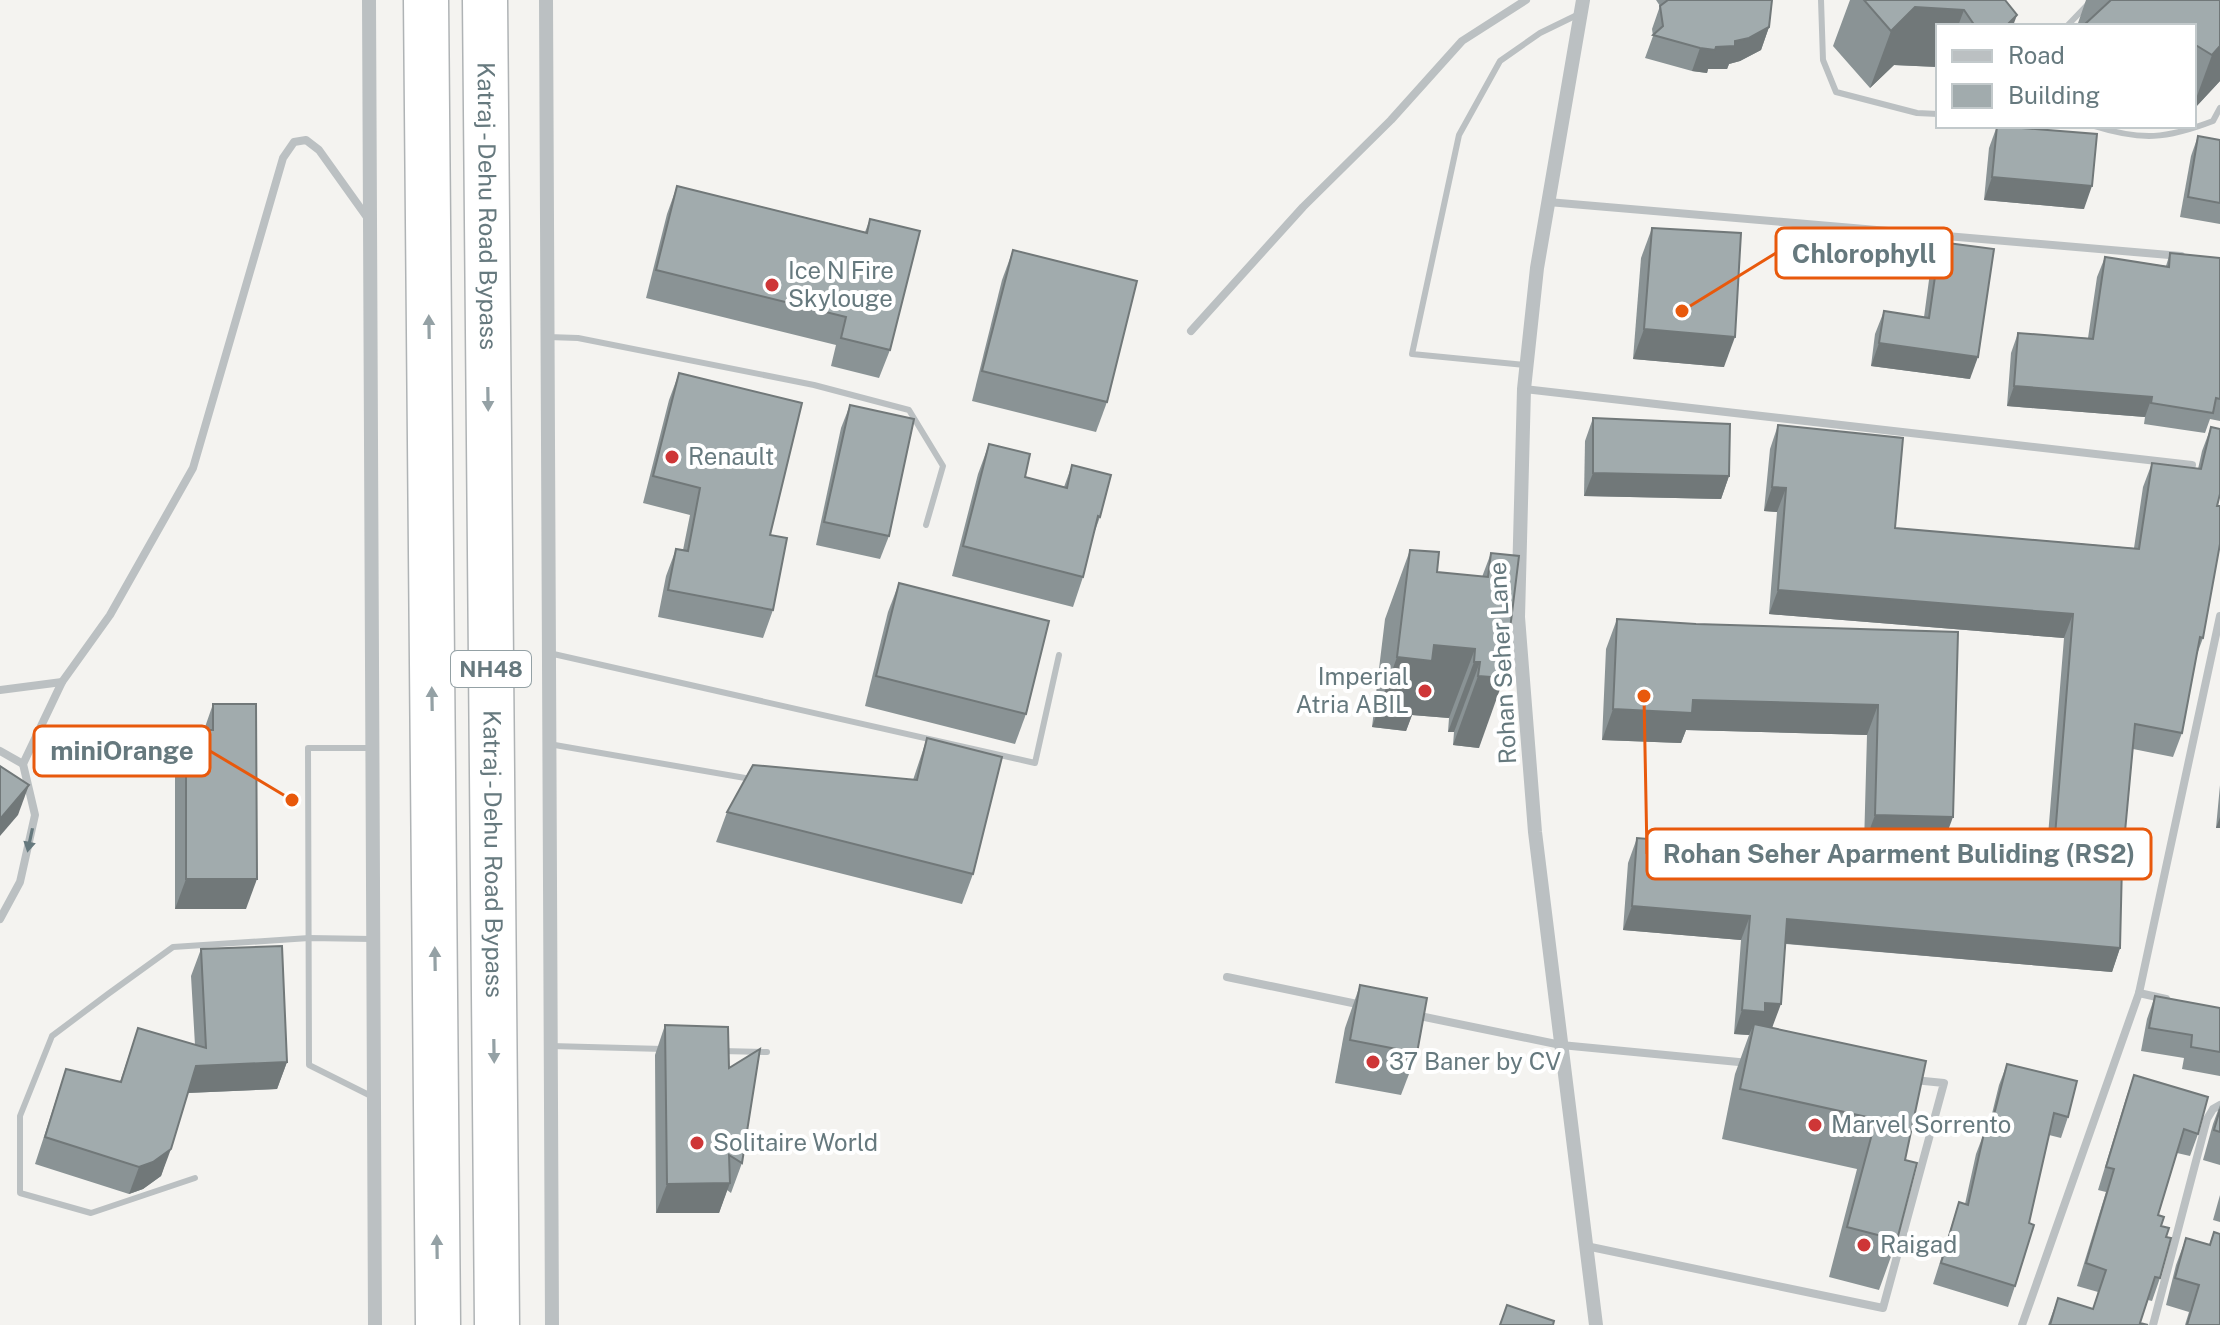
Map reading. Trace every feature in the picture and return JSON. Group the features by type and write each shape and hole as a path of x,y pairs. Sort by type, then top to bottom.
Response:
{"highway":[{"name":"Katraj - Dehu Road Bypass","path":"485,7 497,1325"},
{"name":"NH48","path":"426,21 438,1325"}],"street":[{"path":"369,0 375,1325"},
{"path":"546,0 552,1325"},
{"path":"1191,331 1303,207 1391,120 1462,41 1526,0"},
{"name":"Rohan Seher Lane","path":"1582,7 1535,287 1524,389 1518,617 1535,832 1596,1325"},
{"path":"0,919 20,882 35,815 23,764 62,682 110,615 193,468 283,158 294,142 306,140 319,150 370,221"},
{"path":"1548,202 2189,257"},
{"path":"1524,389 2192,465"},
{"path":"2022,1325 2139,993 2220,616"},
{"path":"0,690 62,682"},
{"path":"0,751 23,764"},
{"path":"1227,977 1379,1008"},
{"path":"2139,993 2180,1002"},
{"path":"1409,1014 1561,1045 1754,1064"},
{"path":"1585,1246 1883,1308 1944,1083 1896,1078"},
{"path":"2153,1325 2207,1119 2213,1109 2220,1105"}],"lane":[{"path":"1821,0 1823,60 1836,92 1917,113 1936,114"},
{"path":"2069,24 2092,0"},
{"path":"1527,365 1412,354 1459,135 1500,61 1582,7"},
{"path":"2196,128 2213,121 2220,108"},
{"path":"2101,128 2130,137 2181,134 2196,128"},
{"path":"548,337 578,338 814,385 909,410 943,466 926,525"},
{"path":"549,653 1035,763 1059,655"},
{"path":"549,744 760,780"},
{"path":"373,748 308,748 309,1065 374,1097"},
{"path":"195,1178 91,1213 20,1193 20,1116 52,1036 173,947 309,938 373,939"},
{"path":"551,1046 677,1050"},
{"path":"707,1051 767,1052"}],"building":[{"path":"1668,0 1772,0 1769,27 1749,38 1735,41 1735,46 1716,47 1715,50 1700,48 1653,35 1663,26 1660,6"},
{"path":"1864,0 2005,0 2017,15 2008,24 1974,24 1964,10 1915,7 1891,31"},
{"path":"2111,0 2220,0 2220,46 2212,55 2196,45 2196,24 2085,24"},
{"path":"1997,128 2097,134 2092,186 1992,177"},
{"path":"2198,136 2220,140 2220,203 2188,197"},
{"path":"677,186 867,233 870,219 920,231 890,350 841,338 846,317 656,270"},
{"path":"1652,228 1741,233 1735,337 1644,329"},
{"path":"1940,242 1994,249 1978,357 1879,343 1884,311 1929,318"},
{"path":"1013,250 1137,281 1107,402 982,371"},
{"path":"2170,253 2220,258 2220,399 2216,398 2213,413 2151,403 2152,397 2014,386 2018,333 2093,339 2105,257 2169,267"},
{"path":"679,373 802,403 770,535 787,538 773,610 668,590 676,549 688,551 700,488 653,476"},
{"path":"850,405 914,419 889,536 824,522"},
{"path":"1593,418 1730,424 1729,476 1593,473"},
{"path":"1778,425 1903,438 1895,528 2139,549 2152,463 2201,469 2211,427 2220,429 2220,494 2217,506 2220,506 2220,544 2182,733 2135,724 2122,864 2120,948 1787,919 1781,1004 1765,1003 1765,1012 1742,1010 1750,916 1632,906 1637,838 2052,873 2073,614 1778,590 1786,488 1772,487"},
{"path":"989,444 1030,454 1025,477 1067,488 1072,465 1111,475 1083,577 963,546"},
{"path":"1410,550 1439,552 1437,572 1488,577 1491,553 1519,556 1504,678 1478,676 1480,662 1474,662 1475,649 1434,645 1432,661 1397,657"},
{"path":"899,583 1049,621 1026,714 876,676"},
{"path":"1617,619 1958,632 1953,817 1875,815 1878,705 1693,700 1692,713 1613,709"},
{"path":"213,704 256,704 257,879 186,879 186,730 213,730"},
{"path":"927,738 1002,757 973,874 727,812 753,765 917,780"},
{"path":"0,766 29,785 0,819"},
{"path":"282,946 287,1062 196,1066 171,1149 153,1162 139,1167 45,1137 66,1069 121,1082 138,1028 206,1048 201,949"},
{"path":"1360,985 1427,998 1417,1053 1350,1040"},
{"path":"2155,996 2220,1008 2220,1052 2191,1047 2192,1035 2149,1028"},
{"path":"1754,1024 1926,1061 1905,1160 1917,1163 1897,1240 1847,1227 1876,1119 1740,1089"},
{"name":"Solitaire World","path":"665,1025 728,1027 729,1068 760,1049 742,1163 729,1155 730,1183 667,1184"},
{"path":"2007,1064 2077,1081 2068,1117 2054,1113 2029,1223 2034,1225 2015,1286 1941,1263 1959,1202 1968,1205 1984,1133 1989,1134"},
{"path":"2134,1075 2208,1097 2198,1134 2184,1129 2158,1215 2164,1217 2161,1226 2169,1228 2166,1237 2171,1238 2160,1278 2155,1277 2140,1323 2148,1325 2050,1325 2058,1298 2093,1309 2106,1270 2086,1263 2114,1169 2106,1167"},
{"path":"2220,1109 2220,1132 2214,1130"},
{"path":"2214,1232 2220,1234 2220,1325 2187,1325 2199,1285 2175,1278 2186,1238 2210,1245"},
{"path":"1507,1305 1554,1321 1553,1325 1500,1325"}],"place":[{"name":"Ice N Fire Skylouge","path":"772,285"},
{"name":"Chlorophyll","path":"1682,311"},
{"name":"Renault","path":"672,457"},
{"name":"Imperial Atria ABIL","path":"1425,691"},
{"name":"Rohan Seher Aparment Buliding (RS2)","path":"1644,696"},
{"name":"miniOrange","path":"292,800"},
{"name":"37 Baner by CV","path":"1373,1062"},
{"name":"Marvel Sorrento","path":"1815,1125"},
{"name":"Solitaire World","path":"697,1143"},
{"name":"Raigad","path":"1864,1245"}]}
